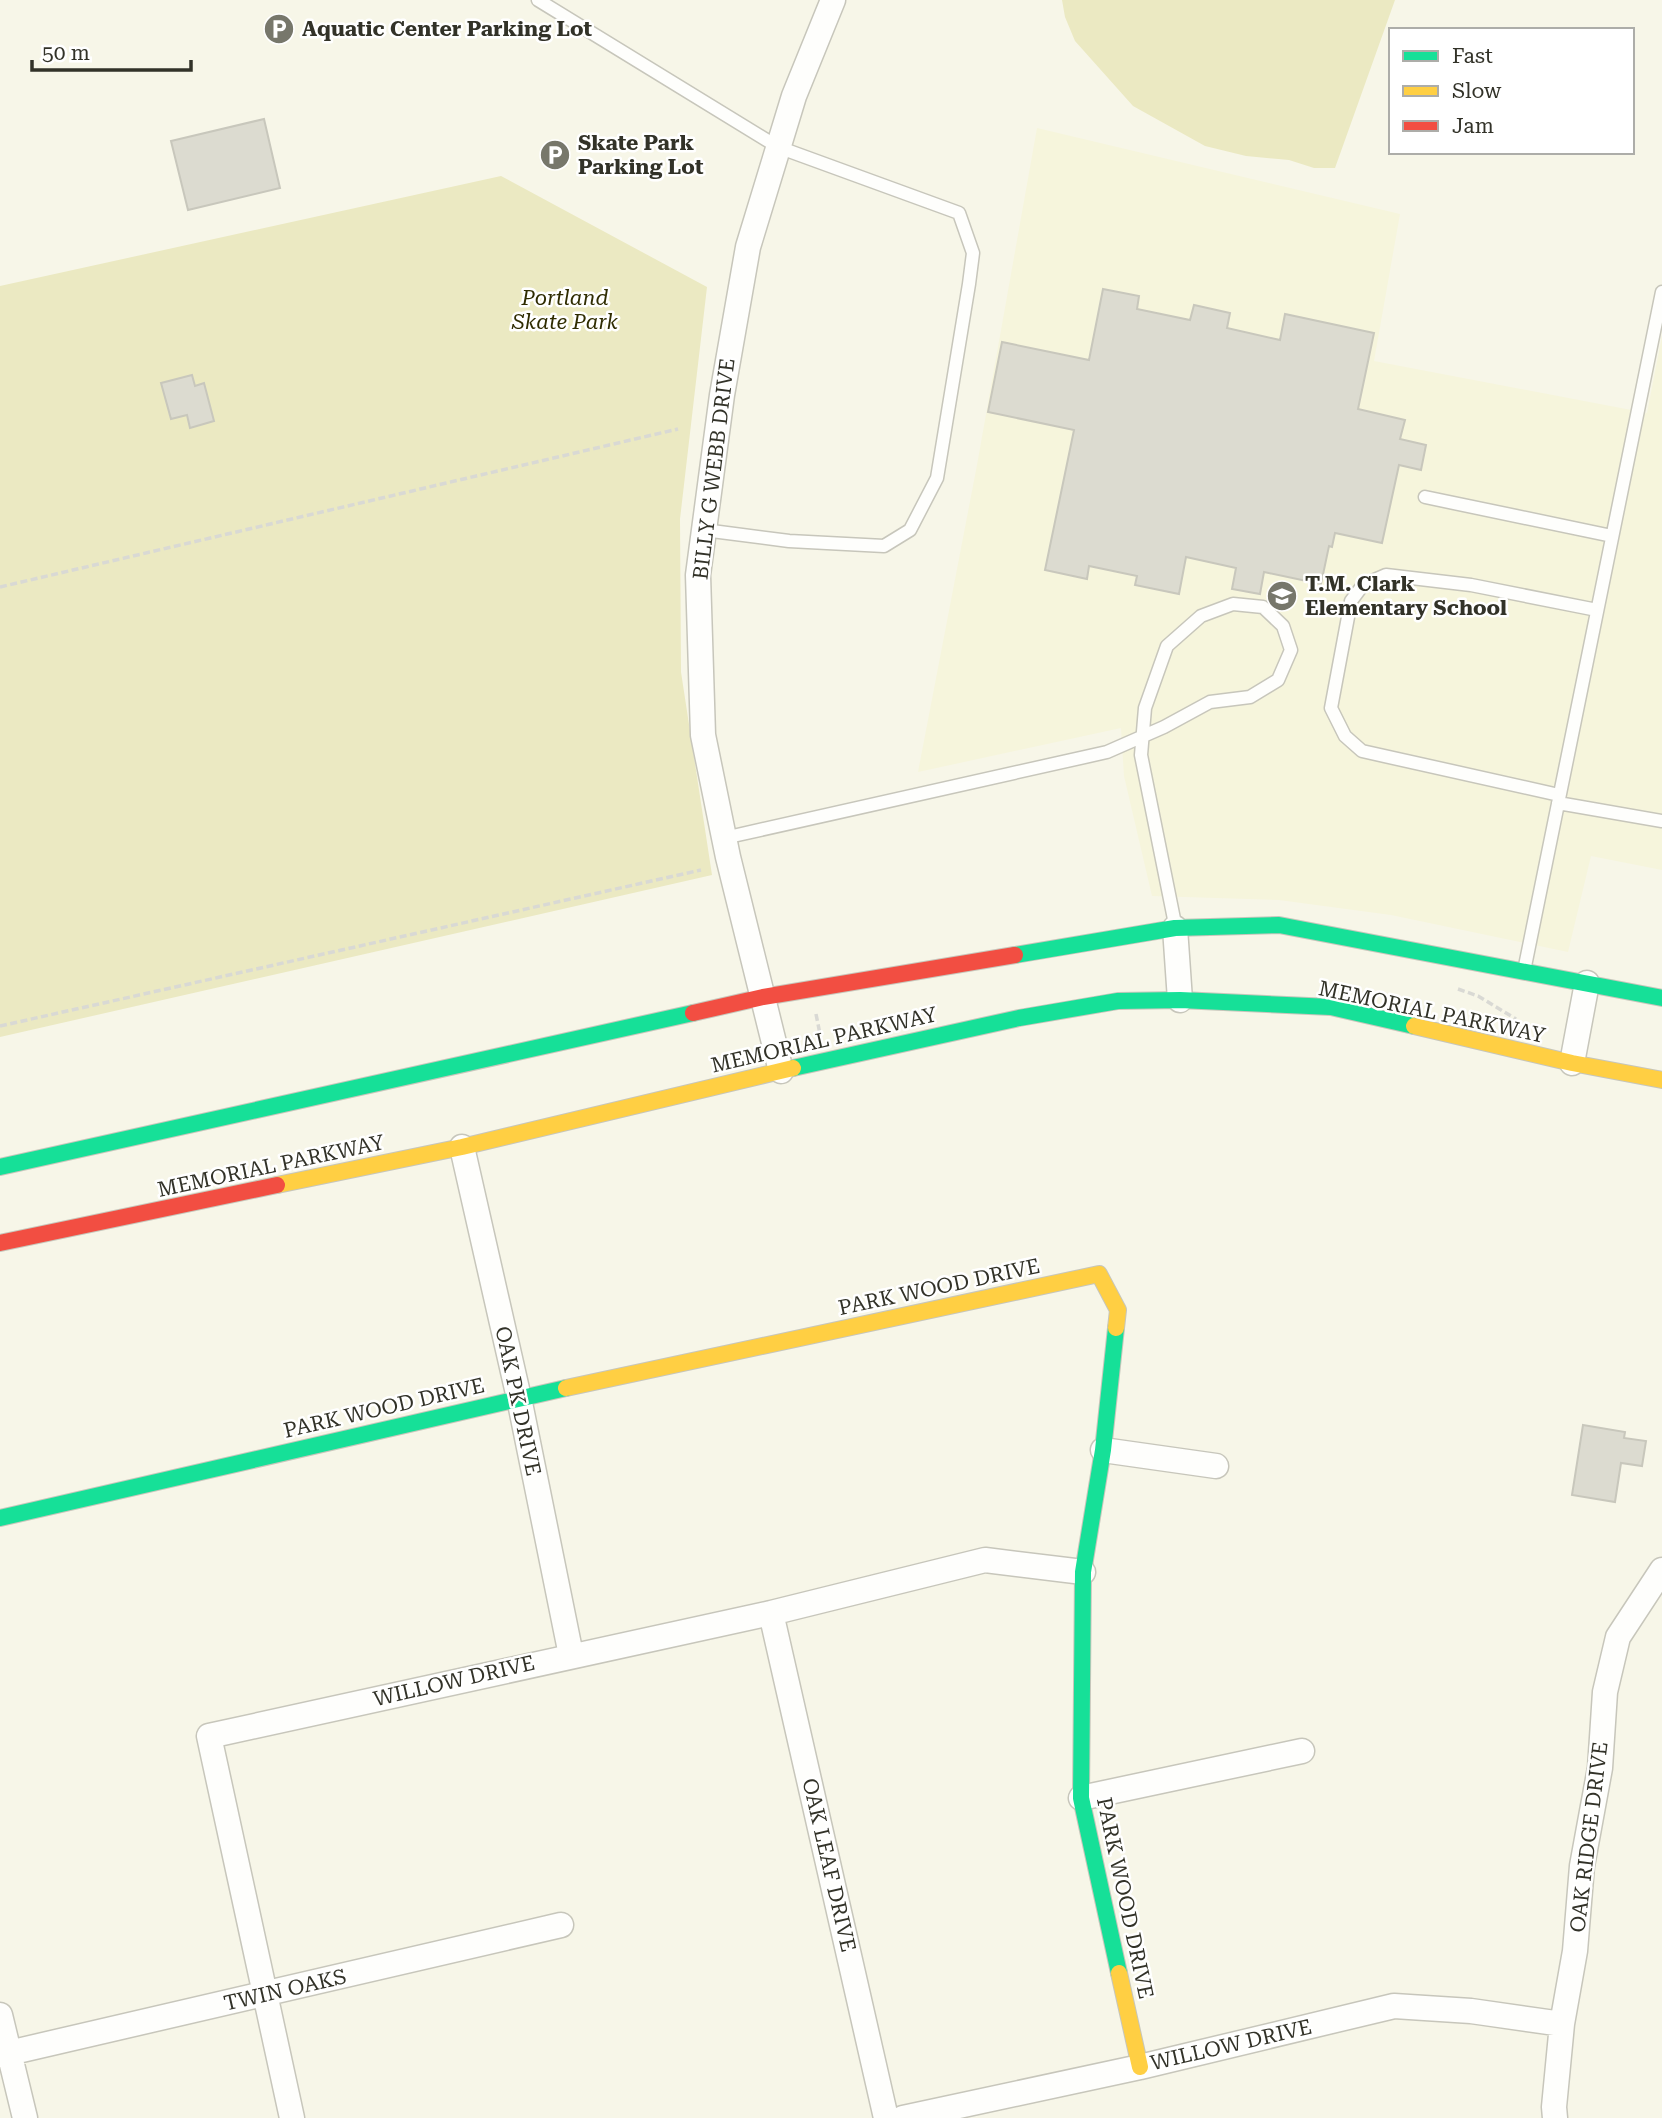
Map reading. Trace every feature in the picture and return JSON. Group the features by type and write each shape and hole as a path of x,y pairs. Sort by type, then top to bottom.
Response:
{"street":[{"name":"BILLY G WEBB DRIVE","path":"781,1071 724,838 704,735 698,575 722,395 748,247 794,96 833,0"},
{"path":"0,1167 763,997 1175,928 1279,925 1662,998"},
{"path":"1175,928 1181,1000"},
{"path":"1572,1063 1587,983"},
{"name":"MEMORIAL PARKWAY","path":"0,1243 462,1147 1019,1018 1118,1001 1181,1000 1331,1007 1572,1063 1662,1080"},
{"name":"OAK PK DRIVE","path":"462,1147 519,1398 571,1655"},
{"name":"PARK WOOD DRIVE","path":"0,1518 519,1398 1100,1275 1118,1310 1103,1450 1083,1572 1081,1798 1140,2067"},
{"path":"1103,1450 1216,1466"},
{"name":"WILLOW DRIVE","path":"292,2118 209,1736 771,1612 985,1560 1083,1572"},
{"name":"OAK RIDGE DRIVE","path":"1555,2118 1562,2024 1574,1951 1582,1866 1600,1768 1605,1692 1618,1637 1662,1570"},
{"name":"OAK LEAF DRIVE","path":"771,1612 886,2118"},
{"path":"1081,1798 1301,1751"},
{"name":"TWIN OAKS","path":"5,2055 561,1925"},
{"name":"WILLOW DRIVE","path":"903,2118 1140,2067 1394,2006 1471,2011 1562,2024"},
{"path":"0,2015 5,2055 24,2118"}],"lane":[{"path":"538,0 778,147 959,213 973,253 937,478 910,530 884,546 789,541 704,530"},
{"path":"1524,971 1662,292"},
{"path":"1425,497 1612,536"},
{"path":"1597,610 1471,585 1386,575 1363,585 1351,601 1331,708 1346,736 1362,751 1662,821"},
{"path":"724,838 1107,751 1143,735 1164,727 1210,702 1250,697 1278,680 1291,650 1283,626 1262,607 1233,604 1201,616 1167,646 1145,708 1143,735 1141,755 1175,928"}],"path":[{"path":"0,587 678,429"},
{"path":"0,1026 701,870"}],"shaded area":[{"name":"T.M. Clark Elementary School","path":"1037,128 1400,214 1374,361 1647,413 1662,336 1662,870 1591,856 1568,952 1391,915 1279,900 1152,896 1124,776 1121,728 918,772 977,465"}],"green space":[{"path":"1062,0 1395,0 1335,168 1314,168 1289,160 1246,156 1205,146 1133,106 1075,41 1065,17"},
{"name":"Portland Skate Park","path":"501,176 707,287 680,519 681,672 712,875 0,1037 0,286"}],"building":[{"path":"264,119 280,188 188,210 171,141"},
{"path":"1103,289 1139,296 1137,309 1190,320 1194,305 1230,313 1227,328 1280,340 1285,314 1374,333 1358,409 1405,420 1400,439 1426,445 1421,470 1399,465 1382,543 1335,533 1332,547 1329,546 1321,584 1264,572 1260,594 1232,589 1236,568 1186,557 1179,594 1135,585 1137,576 1089,566 1087,579 1045,570 1074,430 988,412 1002,342 1089,360"},
{"path":"192,375 195,386 204,383 214,421 190,428 187,415 171,419 161,383"},
{"path":"1583,1425 1625,1432 1624,1438 1646,1441 1642,1466 1621,1463 1615,1502 1572,1495"}],"traffic: fast":[{"path":"1015,955 1175,928 1279,925 1662,998"},
{"path":"793,1068 1019,1018 1118,1001 1180,1000 1331,1007 1414,1026"},
{"path":"0,1167 693,1013"},
{"path":"1116,1328 1103,1450 1083,1572 1081,1798 1119,1973"},
{"path":"0,1518 566,1388"}],"traffic: slow":[{"path":"1414,1026 1572,1063 1662,1080"},
{"path":"277,1185 462,1147 793,1068"},
{"path":"566,1388 1099,1274 1118,1310 1116,1328"},
{"path":"1119,1973 1140,2067"}],"traffic: jam":[{"path":"693,1013 763,997 1015,955"},
{"path":"0,1243 277,1185"}],"place":[{"name":"Aquatic Center Parking Lot","path":"279,29"},
{"name":"Skate Park Parking Lot","path":"555,155"},
{"name":"T.M. Clark Elementary School","path":"1282,596"}]}
